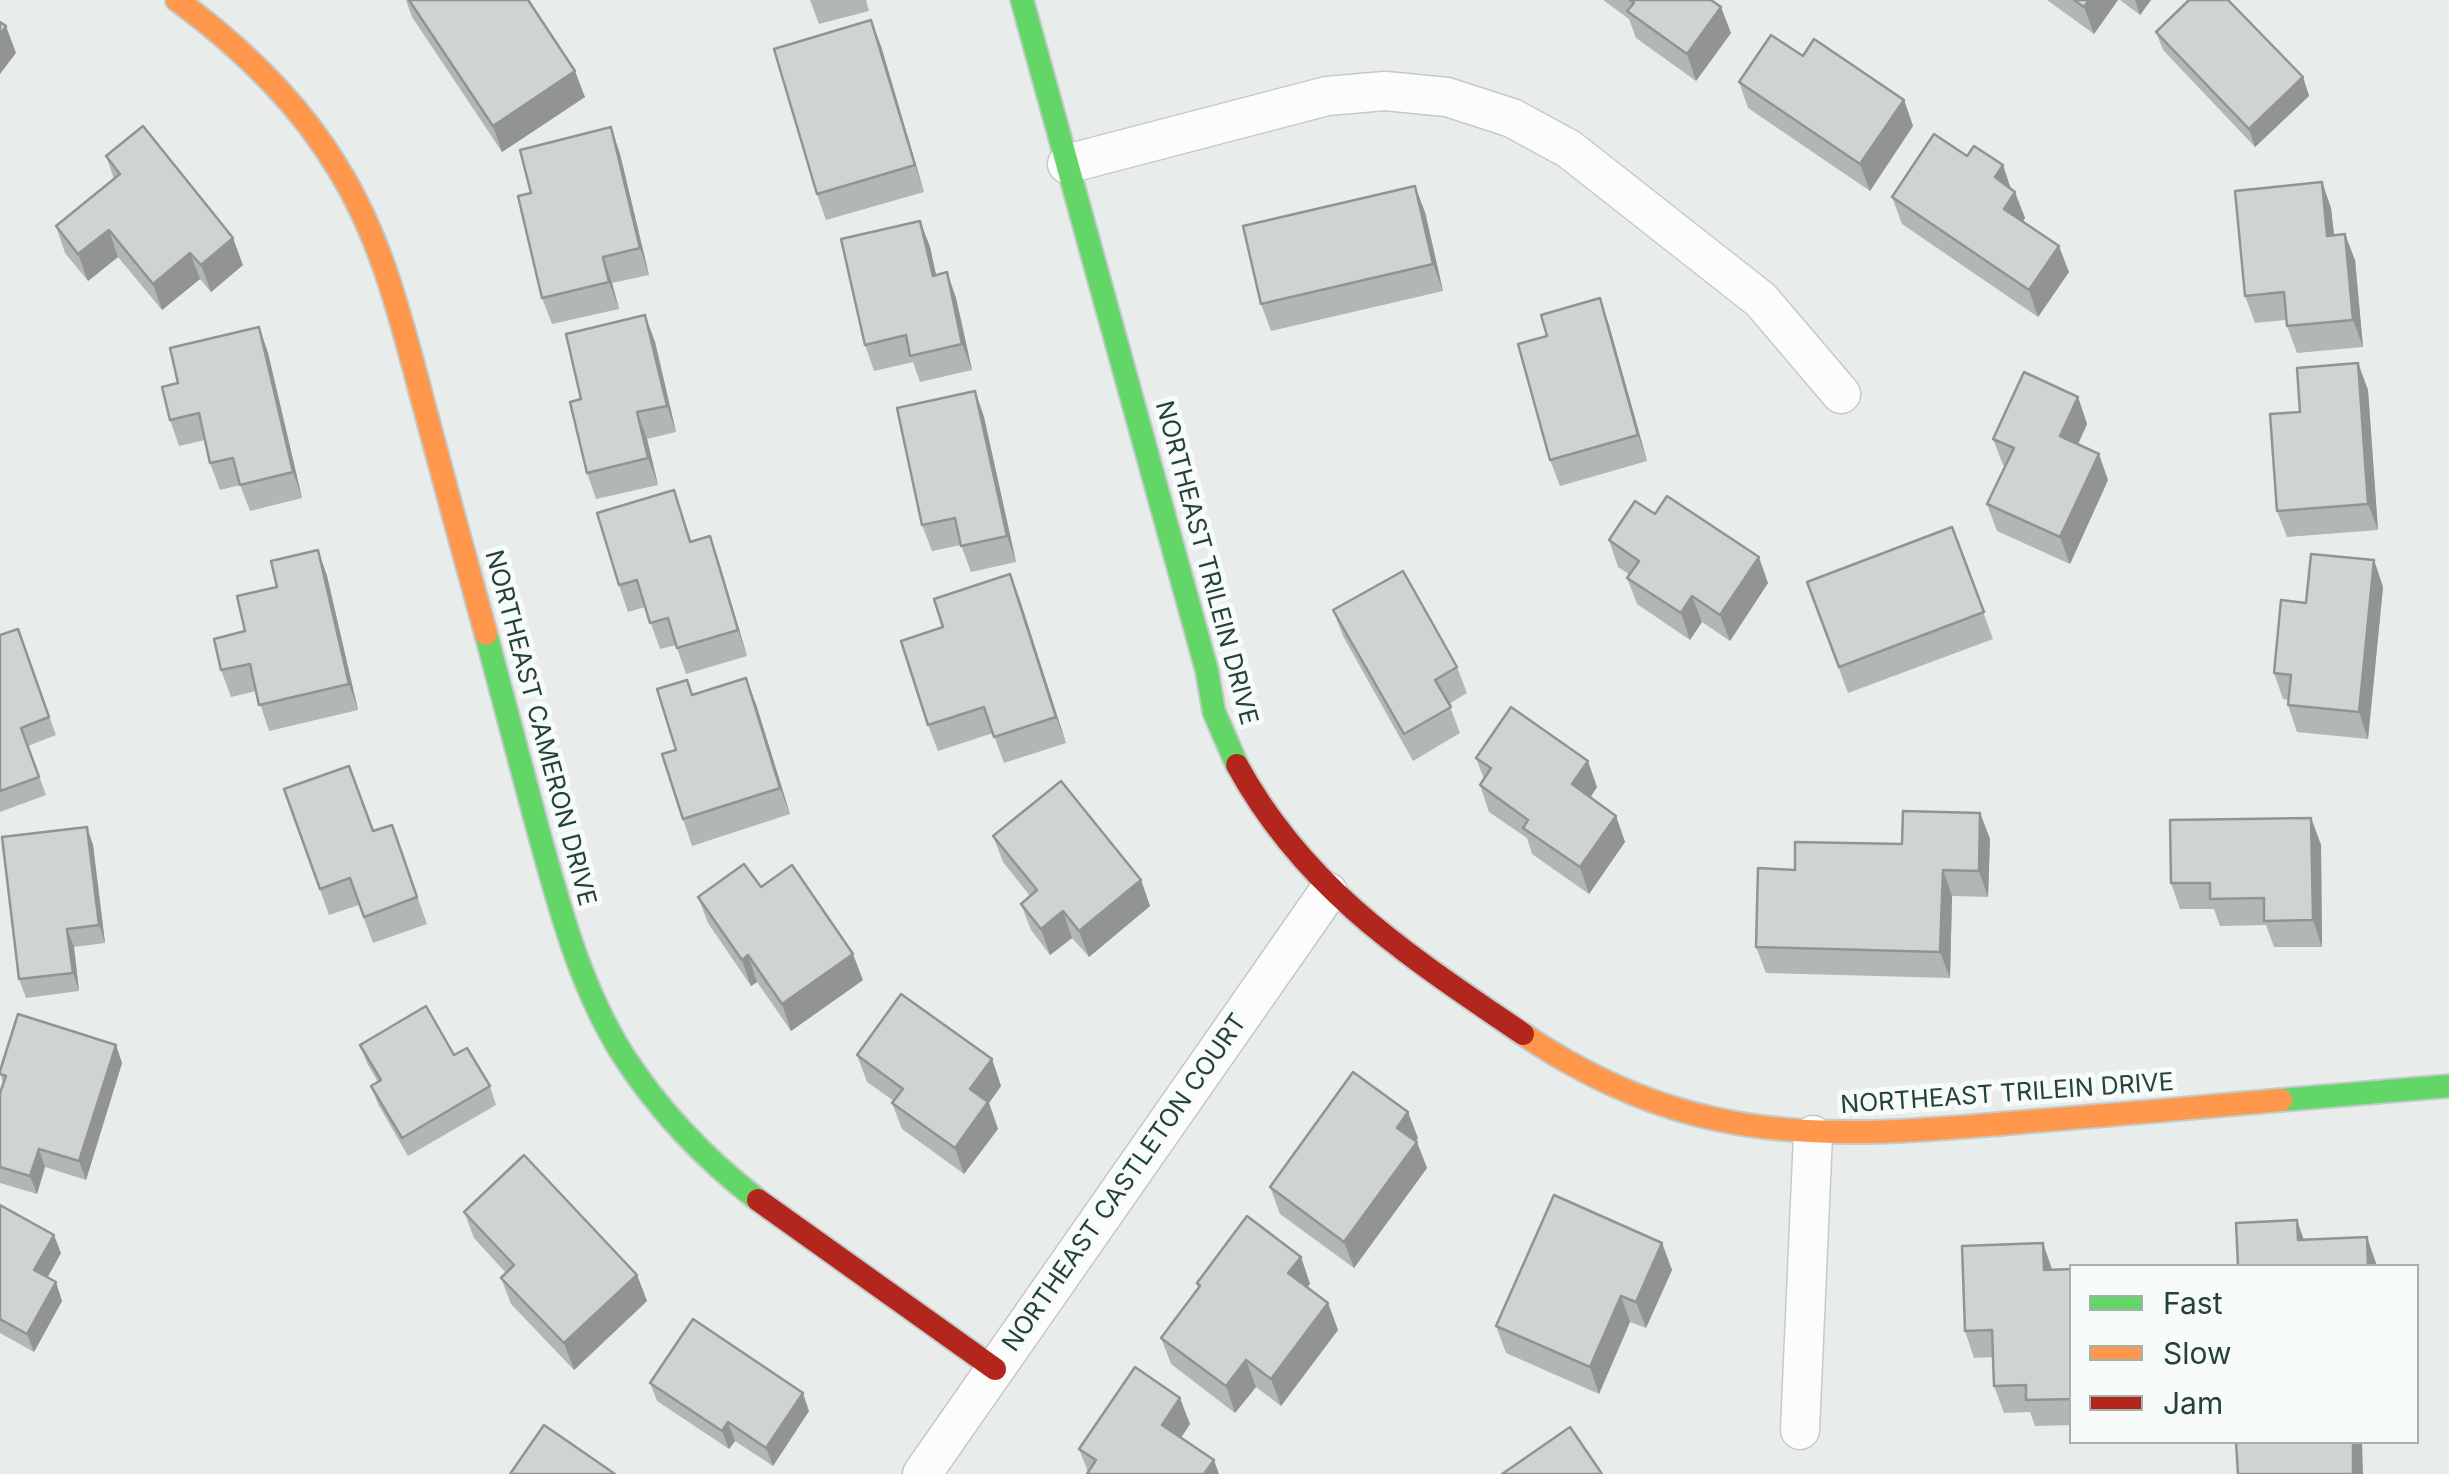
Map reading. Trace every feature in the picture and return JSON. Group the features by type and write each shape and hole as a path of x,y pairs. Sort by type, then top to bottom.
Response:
{"street":[{"name":"NORTHEAST CAMERON DRIVE","path":"176,0 228,38 287,97 333,160 372,233 398,309 560,910 585,984 624,1058 672,1123 727,1177 995,1369"},
{"name":"NORTHEAST TRILEIN DRIVE","path":"1022,0 1207,671 1208,690 1230,754 1267,819 1328,892 1377,932 1564,1060 1637,1096 1716,1122 1813,1135 1885,1134 2449,1086"},
{"path":"1067,164 1327,96 1385,91 1447,97 1512,118 1569,150 1761,300 1841,394"},
{"name":"NORTHEAST CASTLETON COURT","path":"922,1474 1328,892"},
{"path":"1800,1430 1813,1135"}],"building":[{"path":"409,0 528,0 575,71 493,126"},
{"path":"1630,0 1711,0 1721,7 1687,54 1627,11 1634,3"},
{"path":"2189,0 2228,0 2303,77 2249,129 2156,32"},
{"path":"871,20 915,165 817,194 774,49"},
{"path":"1771,35 1803,56 1814,39 1904,100 1860,164 1739,82"},
{"path":"143,126 233,238 201,265 190,253 153,284 109,230 78,254 56,226 120,174 106,156"},
{"path":"611,127 640,248 603,257 609,282 542,298 518,196 531,193 520,150"},
{"path":"1934,134 1967,156 1974,146 2003,165 1995,177 2015,192 2004,209 2059,246 2029,290 1892,197"},
{"path":"2322,182 2327,236 2345,234 2353,320 2287,326 2284,292 2245,296 2235,191"},
{"path":"1415,186 1433,264 1261,304 1243,226"},
{"path":"920,221 933,276 947,272 962,344 910,356 906,335 865,345 841,239"},
{"path":"1600,298 1638,435 1550,460 1518,344 1547,336 1541,315"},
{"path":"645,315 667,406 637,412 648,458 587,473 570,402 581,399 566,334"},
{"path":"259,327 293,472 240,485 233,458 210,463 199,413 170,420 162,387 178,383 170,348"},
{"path":"2358,363 2368,504 2277,511 2270,414 2300,412 2297,368"},
{"path":"2024,372 2078,397 2060,436 2099,454 2060,537 1987,504 2014,448 1993,439"},
{"path":"975,391 1007,536 961,546 955,518 922,525 897,408"},
{"path":"674,490 690,542 710,536 738,630 677,648 668,618 650,623 637,580 619,585 597,513"},
{"path":"1667,496 1759,557 1720,615 1692,596 1681,613 1627,578 1639,561 1609,540 1635,501 1655,514"},
{"path":"1952,527 1984,612 1839,667 1807,582"},
{"path":"318,550 349,684 259,705 250,664 221,670 214,639 245,631 237,596 277,587 271,561"},
{"path":"2311,554 2374,560 2359,712 2288,705 2291,675 2274,673 2281,600 2306,603"},
{"path":"1403,571 1457,667 1435,680 1451,707 1404,734 1333,610"},
{"path":"1010,574 1056,717 994,737 984,707 928,725 901,641 943,627 934,599"},
{"path":"18,629 49,717 21,728 39,777 0,791 0,635"},
{"path":"746,678 780,788 683,819 662,754 676,750 657,689 687,680 692,695"},
{"path":"1511,707 1588,761 1572,784 1616,816 1580,867 1523,828 1528,820 1480,785 1491,768 1476,758"},
{"path":"349,766 373,831 392,825 417,897 364,917 350,878 320,889 284,789"},
{"path":"1061,781 1141,880 1079,931 1063,911 1041,929 1021,904 1037,890 993,836"},
{"path":"1903,811 1980,813 1979,871 1943,870 1940,952 1756,947 1758,868 1795,870 1795,842 1902,844"},
{"path":"2311,818 2313,920 2264,921 2264,898 2210,899 2210,883 2171,883 2170,820"},
{"path":"87,827 99,925 67,929 73,973 19,979 2,837"},
{"path":"744,864 761,887 792,865 853,954 782,1004 748,955 742,960 698,897"},
{"path":"901,994 992,1059 970,1089 988,1102 955,1148 892,1103 903,1089 857,1055"},
{"path":"426,1006 454,1055 467,1048 490,1086 402,1138 371,1086 381,1080 360,1045"},
{"path":"18,1014 116,1045 79,1161 39,1149 30,1176 0,1167 0,1093 6,1076 0,1071"},
{"path":"1353,1072 1408,1112 1397,1128 1417,1142 1344,1242 1270,1187"},
{"path":"524,1155 637,1275 564,1343 501,1278 514,1265 464,1212"},
{"path":"1554,1195 1662,1243 1636,1302 1621,1296 1590,1367 1496,1326"},
{"path":"0,1205 54,1235 34,1270 56,1282 27,1334 0,1319"},
{"path":"1247,1216 1301,1257 1288,1273 1328,1303 1271,1379 1246,1360 1226,1386 1161,1338"},
{"path":"2297,1220 2298,1240 2367,1237 2368,1264 2238,1264 2236,1223"},
{"path":"2043,1243 2044,1270 2069,1269 2069,1399 2026,1400 2026,1385 1994,1386 1992,1330 1965,1331 1962,1246"},
{"path":"693,1319 803,1393 766,1448 728,1422 722,1431 650,1383"},
{"path":"1135,1367 1180,1398 1162,1425 1214,1460 1204,1474 1087,1474 1096,1460 1079,1449"},
{"path":"544,1425 615,1474 510,1474"},
{"path":"1570,1427 1602,1474 1502,1474"},
{"path":"2236,1444 2353,1444 2353,1474 2238,1474"}],"traffic: fast":[{"path":"1022,0 1207,671 1214,712 1237,765"},
{"path":"486,634 554,885 594,1001 623,1055 668,1115 701,1151 758,1200"},
{"path":"2281,1100 2449,1086"}],"traffic: slow":[{"path":"177,0 246,56 287,98 323,145 354,197 379,252 398,310 486,634"},
{"path":"1523,1034 1585,1071 1645,1098 1704,1116 1764,1127 1824,1132 1952,1128 2281,1100"}],"traffic: jam":[{"path":"1237,765 1294,849 1327,884 1400,948 1523,1034"},
{"path":"758,1200 995,1369"}]}
